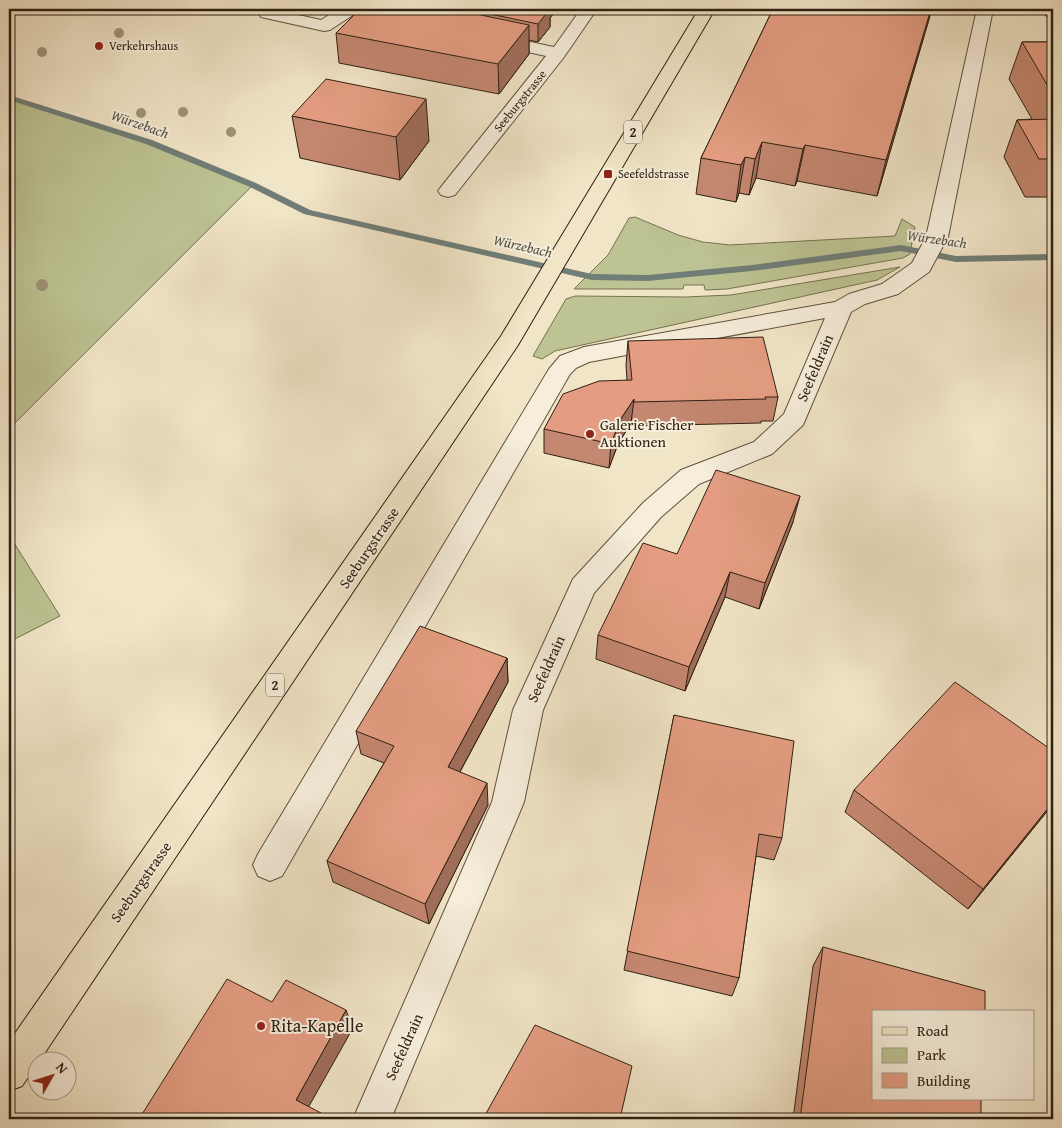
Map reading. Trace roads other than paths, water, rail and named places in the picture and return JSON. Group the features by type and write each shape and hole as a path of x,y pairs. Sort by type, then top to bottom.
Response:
{"main road":[{"name":"Seeburgstrasse","path":"9,1073 436,449 546,282 559,256 707,9"}],"street":[{"path":"267,13 324,26 350,9 407,21"},
{"name":"Seeburgstrasse","path":"448,191 558,53 589,9"},
{"path":"270,865 561,369 568,362 584,355 840,308 857,299 890,289 921,267 937,237 985,9"},
{"path":"473,35 558,53"},
{"name":"Seefeldrain","path":"372,1119 440,966 508,802 528,710 583,587 652,510 690,477 763,448 794,419 840,308"}],"waterway":[{"name":"Würzebach","path":"9,97 149,142 253,185 307,212 592,277 648,278 752,268 901,248 956,259 1053,257"}],"place":[{"name":"Verkehrshaus","path":"99,46"},
{"name":"Seefeldstrasse","path":"608,174"},
{"name":"Galerie Fischer Auktionen","path":"590,434"},
{"name":"Rita-Kapelle","path":"261,1026"}]}
